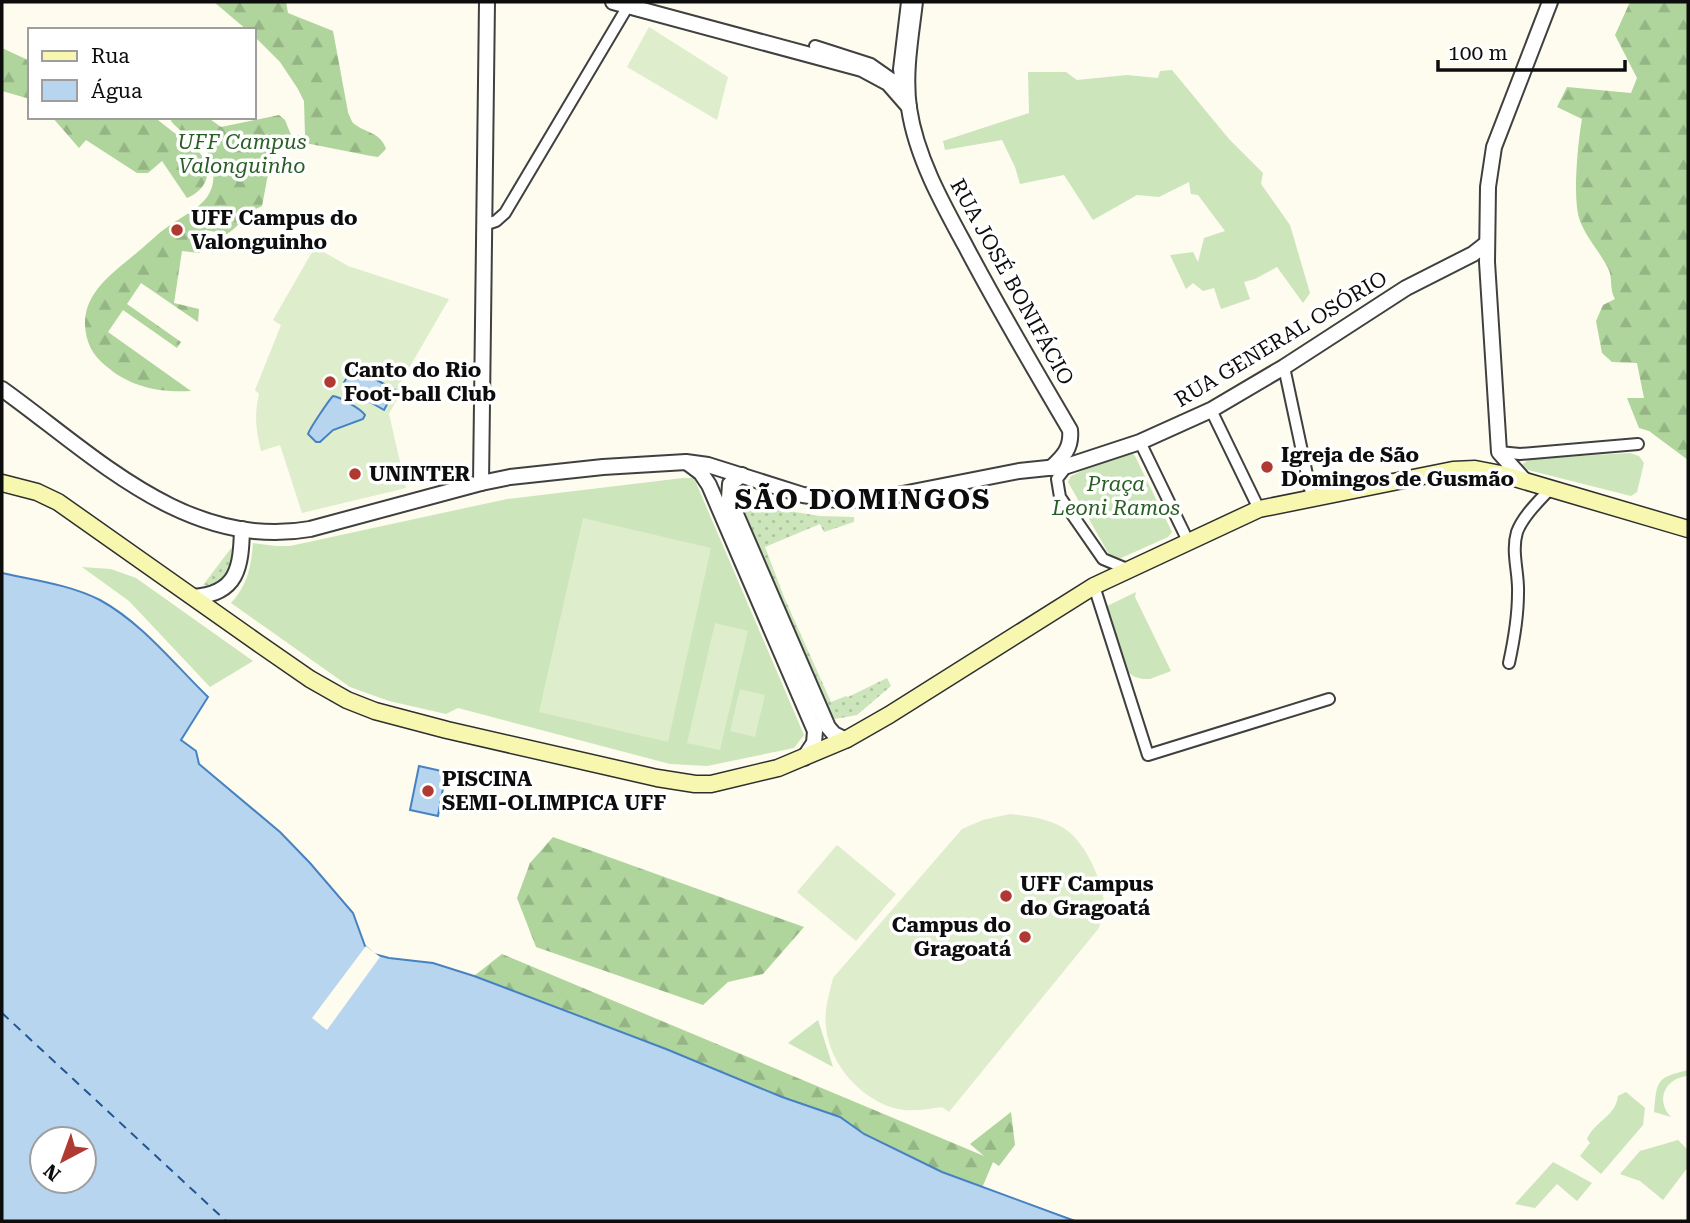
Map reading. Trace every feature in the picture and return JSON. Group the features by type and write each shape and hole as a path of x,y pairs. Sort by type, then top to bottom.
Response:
{"main road":[{"path":"2,483 37,492 58,502 330,691 347,700 391,715 632,772 695,784 720,783 778,768 846,740 1094,586 1259,509 1453,470 1475,470 1525,481 1688,529"}],"street":[{"path":"481,483 487,2"},
{"path":"815,46 871,64 901,85 899,69 907,2"},
{"name":"RUA JOSÉ BONIFÁCIO","path":"915,2 908,77 909,107 919,149 952,221 1070,430 1069,447 1064,457 1049,469"},
{"path":"1525,481 1499,452 1487,262 1488,187 1494,147 1550,2"},
{"path":"484,225 496,222 505,213 620,4 862,69 888,83 909,107"},
{"name":"RUA GENERAL OSÓRIO","path":"2,389 135,487 182,512 242,529 271,534 310,529 481,483 551,472 686,462 715,466 776,488 811,496 858,500 887,497 1019,471 1067,466 1140,442 1211,410 1406,288 1472,254 1487,243"},
{"path":"1472,254 1487,262"},
{"path":"1283,367 1312,498"},
{"path":"1211,410 1259,509"},
{"path":"1140,442 1188,541"},
{"path":"1499,452 1520,454 1638,444"},
{"path":"1475,470 1492,462 1499,452"},
{"path":"686,462 701,473 709,485 815,731 814,743 804,758"},
{"path":"1067,466 1057,479 1060,497 1103,559 1127,569"},
{"path":"742,475 730,484 729,498 829,730 846,740"},
{"path":"1509,663 1516,628 1517,533 1523,521 1550,489"},
{"path":"193,597 218,593 233,580 241,561 242,529"},
{"path":"1094,586 1148,755 1329,699"}],"green space":[{"name":"UFF Campus Valonguinho","path":"214,2 286,2 288,13 333,31 350,118 353,123 377,136 386,149 378,157 275,137 262,206 251,212 227,234 205,230 200,253 182,251 174,303 199,309 198,322 141,283 127,304 181,342 177,348 123,310 108,332 191,391 157,390 135,384 115,373 97,357 87,337 86,313 96,291 112,273 161,232 202,203 211,190 211,159 201,146 171,121 172,119 210,119 221,127 279,115 285,120 291,135 305,135 304,101 298,89 280,62 256,38 256,28 245,28"},
{"path":"1630,2 1688,2 1688,460 1649,431 1639,428 1627,398 1644,398 1637,363 1612,362 1602,353 1596,321 1603,305 1615,299 1608,268 1583,228 1578,212 1576,171 1582,119 1557,107 1567,87 1631,93 1637,78 1615,35"},
{"path":"649,27 728,77 717,120 627,67"},
{"path":"2,48 28,60 28,98 2,91"},
{"path":"1172,70 1229,139 1263,173 1261,184 1290,225 1310,293 1303,303 1277,267 1244,282 1250,299 1221,309 1214,288 1203,291 1193,283 1186,289 1170,255 1193,252 1198,262 1204,238 1225,231 1198,195 1191,194 1189,182 1159,197 1137,195 1093,220 1064,175 1020,184 1002,140 945,150 943,141 1029,113 1028,72 1066,72 1077,80 1127,75 1158,78 1160,71"},
{"name":"UFF Campus Valonguinho","path":"54,119 157,119 199,152 206,166 206,178 200,190 187,198 162,161 148,173 137,173 86,140 79,148"},
{"name":"Canto do Rio Foot-ball Club","path":"315,247 348,266 449,299 398,387 402,390 389,414 406,488 302,513 280,445 261,451 256,423 259,394 255,390 281,325 273,320"},
{"name":"Praça Leoni Ramos","path":"1128,449 1135,456 1172,532 1168,537 1119,559 1110,556 1068,482 1071,476"},
{"path":"1630,453 1639,456 1644,463 1637,492 1631,496 1528,470 1521,465 1530,459"},
{"path":"694,478 804,735 794,748 707,766 670,764 458,708 446,714 389,701 350,687 231,603 248,575 253,543 290,546 507,499"},
{"path":"734,485 739,486 745,497 782,510 820,516 854,517 854,522 824,532 820,524 765,547 784,597 831,702 848,697 887,678 891,686 857,715 835,719 829,715 731,494"},
{"path":"583,518 711,548 668,742 539,712"},
{"path":"232,547 225,574 210,586 203,585"},
{"path":"82,567 111,569 136,578 253,661 210,687 129,601"},
{"path":"1136,592 1135,597 1171,671 1150,679 1135,677 1120,667 1101,609"},
{"path":"715,623 748,631 720,750 687,743"},
{"path":"740,689 765,695 755,737 730,731"},
{"path":"1010,814 1050,821 1070,832 1077,840 1089,857 1101,887 1104,904 1099,928 949,1112 942,1107 909,1110 885,1105 860,1089 833,1054 828,1041 826,1021 833,978 962,829 983,820"},
{"path":"553,837 804,927 763,974 728,982 703,1005 536,947 517,898 530,863"},
{"path":"837,845 896,894 856,941 797,892"},
{"path":"502,954 984,1156 970,1144 1011,1112 1015,1145 999,1166 993,1162 982,1188 474,976"},
{"path":"818,1020 833,1067 788,1043"},
{"path":"1688,1070 1688,1076 1673,1081 1665,1091 1664,1104 1671,1117 1654,1112 1660,1082 1670,1075"},
{"path":"1626,1092 1645,1108 1643,1125 1601,1174 1580,1156 1590,1143 1587,1139 1591,1133 1613,1109 1618,1096"},
{"path":"1678,1140 1688,1150 1688,1167 1663,1200 1640,1181 1620,1174 1640,1151"},
{"path":"1553,1162 1592,1183 1577,1201 1557,1184 1535,1208 1515,1204"}],"water":[{"path":"353,367 395,390 384,410 342,386"},
{"path":"333,396 365,415 363,419 333,430 320,442 316,442 308,434"},
{"path":"2,573 65,587 100,600 130,620 170,658 208,697 181,740 196,751 199,764 280,832 310,863 353,913 365,946 374,954 433,963 474,976 666,1049 782,1097 840,1117 864,1134 942,1172 1075,1221 2,1221"},
{"name":"PISCINA SEMI-OLIMPICA UFF","path":"419,766 446,772 438,816 410,810"}],"pier":[{"path":"366,946 380,957 327,1030 312,1018"}],"ferry route":[{"path":"2,1013 226,1221"}],"place":[{"name":"UFF Campus do Valonguinho","path":"177,230"},
{"name":"Canto do Rio Foot-ball Club","path":"330,382"},
{"name":"Igreja de São Domingos de Gusmão","path":"1267,467"},
{"name":"UNINTER","path":"355,474"},
{"name":"PISCINA SEMI-OLIMPICA UFF","path":"428,791"},
{"name":"UFF Campus do Gragoatá","path":"1006,896"},
{"name":"Campus do Gragoatá","path":"1025,937"}],"district":[{"name":"SÃO DOMINGOS","path":"863,499"}]}
